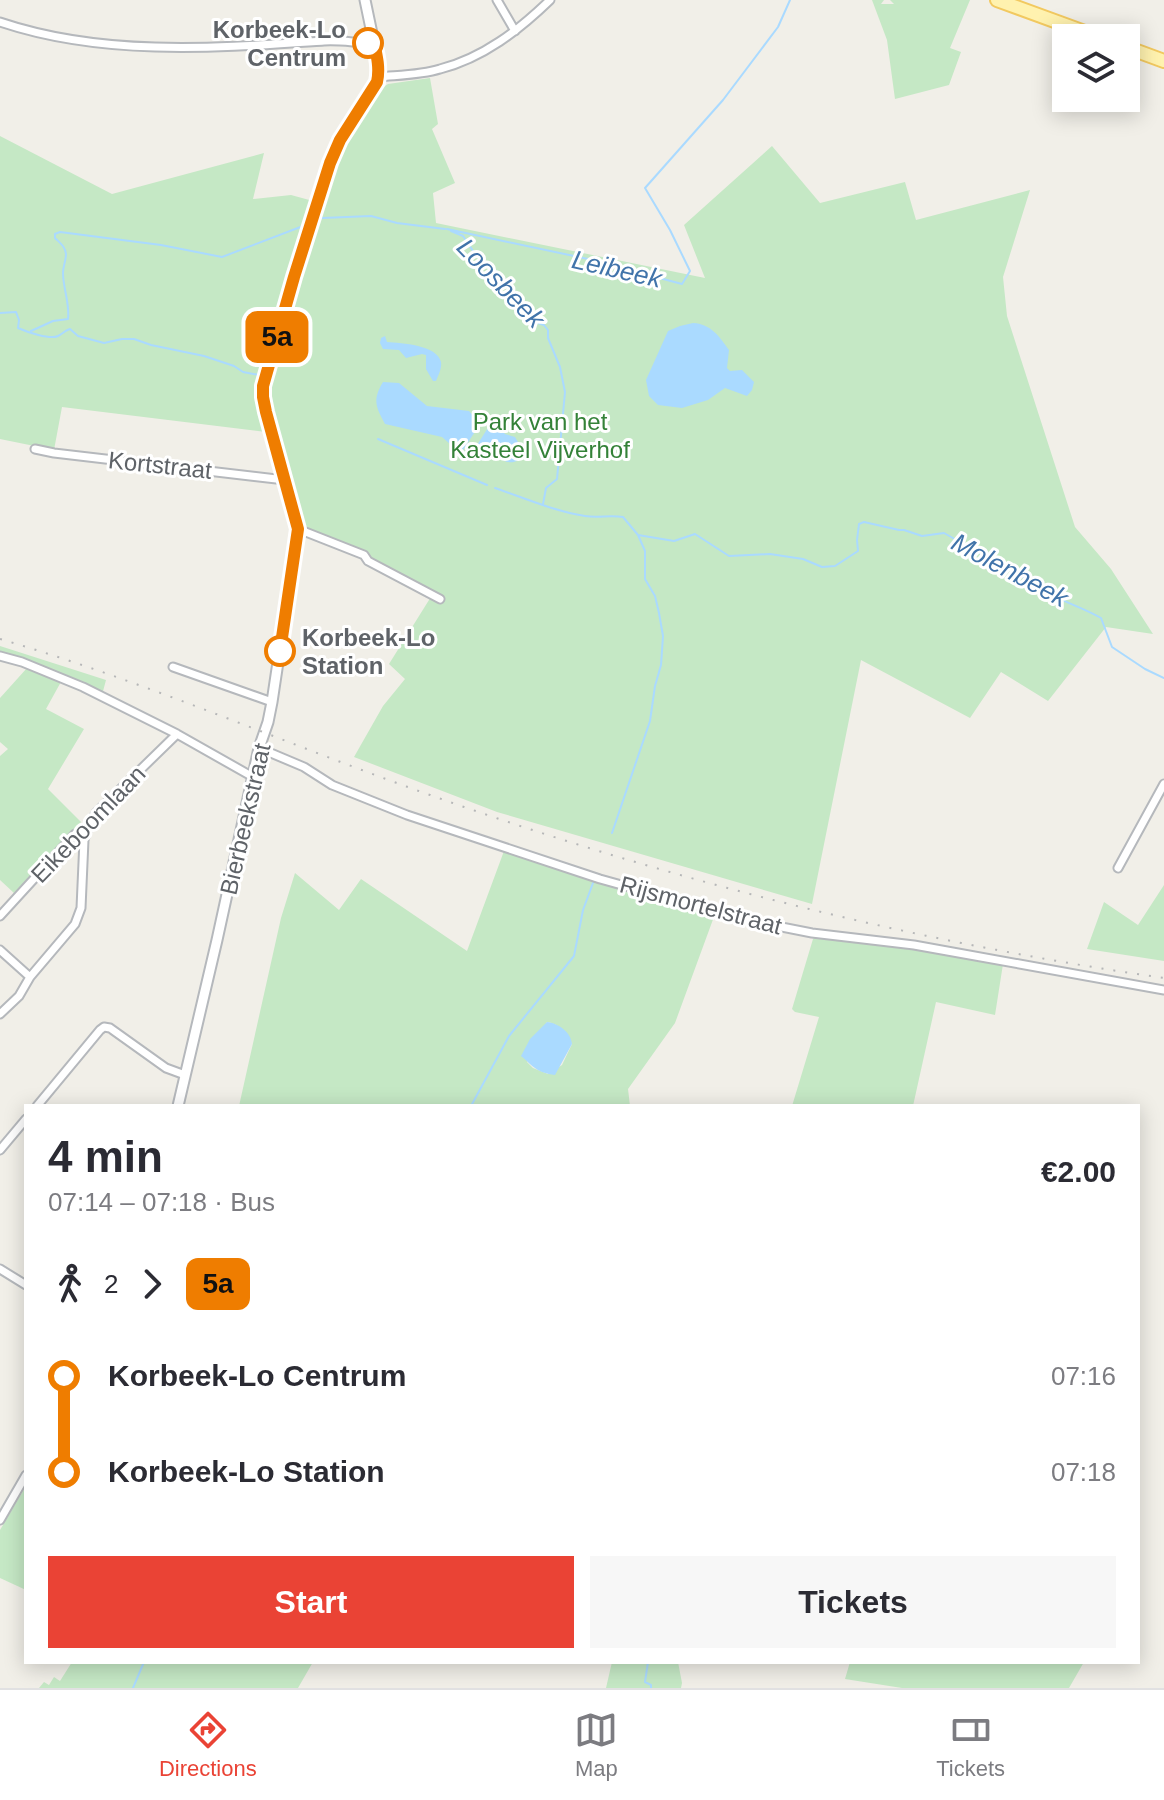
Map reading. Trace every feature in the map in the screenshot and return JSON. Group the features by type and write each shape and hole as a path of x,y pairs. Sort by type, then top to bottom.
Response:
{"main road":[{"path":"997,0 1063,24"},
{"path":"1140,52 1164,61"}],"street":[{"path":"365,0 379,67 378,77 441,69 478,54 515,31 550,0"},
{"path":"497,0 515,31"},
{"path":"0,22 58,38 126,46 326,41 374,43"},
{"name":"Bierbeekstraat","path":"178,1104 259,748 268,722 298,529 263,397 265,377 330,163 340,140 376,85 378,77"},
{"name":"Kortstraat","path":"35,449 285,480"},
{"path":"298,529 364,555 368,561 440,599"},
{"path":"0,656 83,687 177,734 253,777"},
{"path":"173,667 272,702"},
{"name":"Eikeboomlaan","path":"0,916 75,834 85,834 96,813 177,734"},
{"name":"Rijsmortelstraat","path":"259,748 304,767 332,785 420,820 600,879 751,921 812,933 914,945 1164,990"},
{"path":"1118,868 1164,784"},
{"path":"0,1014 19,996 30,977 75,924 81,908 85,834"},
{"path":"0,950 30,977"},
{"path":"39,1104 104,1027 110,1028 166,1068 185,1075"},
{"path":"44,1098 52,1104"},
{"path":"0,1150 24,1121"},
{"path":"0,1269 24,1284"},
{"path":"0,1520 24,1478"}],"green space":[{"path":"872,0 894,4 890,0 970,0 950,48 961,52 949,85 895,99 887,40"},
{"name":"Park van het Kasteel Vijverhof","path":"430,78 438,124 432,129 455,183 433,193 436,223 705,278 684,225 772,146 820,203 905,182 916,220 1030,190 1003,277 1007,316 1075,527 1111,569 1153,634 1106,627 1048,701 1001,672 970,718 861,660 812,904 497,812 354,757 383,706 405,679 389,664 434,592 303,529 269,402 269,380 338,152 380,89 388,84"},
{"path":"0,136 112,194 264,153 253,199 291,195 313,201 258,383 258,401 266,432 62,407 54,450 0,439"},
{"path":"0,646 106,680 102,695 0,654"},
{"path":"27,668 62,680 46,709 84,729 48,789 81,822 14,893 0,880 0,756 8,749 0,742 0,698"},
{"path":"504,851 715,914 675,1023 628,1089 630,1104 239,1104 281,918 295,873 339,910 361,879 467,951","holes":["547,1022 556,1025 572,1044 562,1065 548,1074 527,1062"]},
{"path":"1164,885 1164,961 1087,949 1104,902 1138,925"},
{"path":"818,935 1003,964 995,1015 936,1002 913,1104 793,1104 819,1017 792,1009 813,939"},
{"path":"24,1489 24,1589 0,1578 0,1530"},
{"path":"71,1664 312,1664 298,1688 39,1688 44,1682 49,1685 54,1677 60,1681"},
{"path":"612,1664 678,1664 681,1688 606,1688"},
{"path":"849,1664 1083,1664 1069,1688 902,1688 845,1679"}],"water":[{"path":"693,323 710,328 722,340 729,350 727,368 730,371 742,370 754,382 747,396 725,388 708,400 682,408 658,405 649,396 646,380 668,331"},
{"path":"385,336 387,342 426,348 438,356 441,365 436,381 426,369 426,355 406,358 399,350 383,349 380,343"},
{"path":"383,382 399,383 427,406 469,411 480,424 463,450 458,451 442,437 385,424 376,403"},
{"path":"491,423 496,423 505,434 515,437 525,454 520,459 504,461 488,443 481,446 476,455 472,453"},
{"path":"547,1022 563,1029 572,1044 555,1075 539,1071 521,1056 530,1039"}],"waterway":[{"name":"Leibeek","path":"447,229 588,259 682,284 690,271 645,188 723,100 778,27 790,0"},
{"name":"Loosbeek","path":"322,218 371,216 445,229"},
{"name":"Loosbeek","path":"31,331 53,321 68,319 63,273 66,254 55,238 55,234 60,232 161,245 222,257 303,226"},
{"name":"Loosbeek","path":"451,231 463,236 473,251 496,271 529,320 544,325 548,330 565,392 557,479 546,488 543,504"},
{"name":"Molenbeek","path":"0,313 16,312 18,328 38,335 54,337 70,329 78,336 104,343 134,339 204,356 259,375"},
{"name":"Molenbeek","path":"378,439 487,485"},
{"name":"Molenbeek","path":"495,488 573,514 623,517 638,535 674,541 695,534 729,556 770,554 803,559 822,567 835,566 858,551 859,524 864,522 922,536 944,533 1048,593 1101,618 1112,647 1164,678"},
{"path":"612,833 650,721 661,665 663,636 659,613 655,596 645,579 645,551 638,535"},
{"path":"472,1104 509,1036 574,956 583,910 593,883"},
{"path":"133,1688 143,1664"},
{"path":"648,1664 645,1682 651,1688"}],"railway":[{"path":"0,639 163,694 430,795 701,881 885,927 1164,978"}],"bus line":[{"name":"5a","path":"280,651 298,529 266,412 263,386 330,163 340,140 377,82 379,72 374,43 368,43"}],"place":[{"name":"Korbeek-Lo Centrum","path":"368,43"},
{"name":"Korbeek-Lo Station","path":"280,651"}]}
